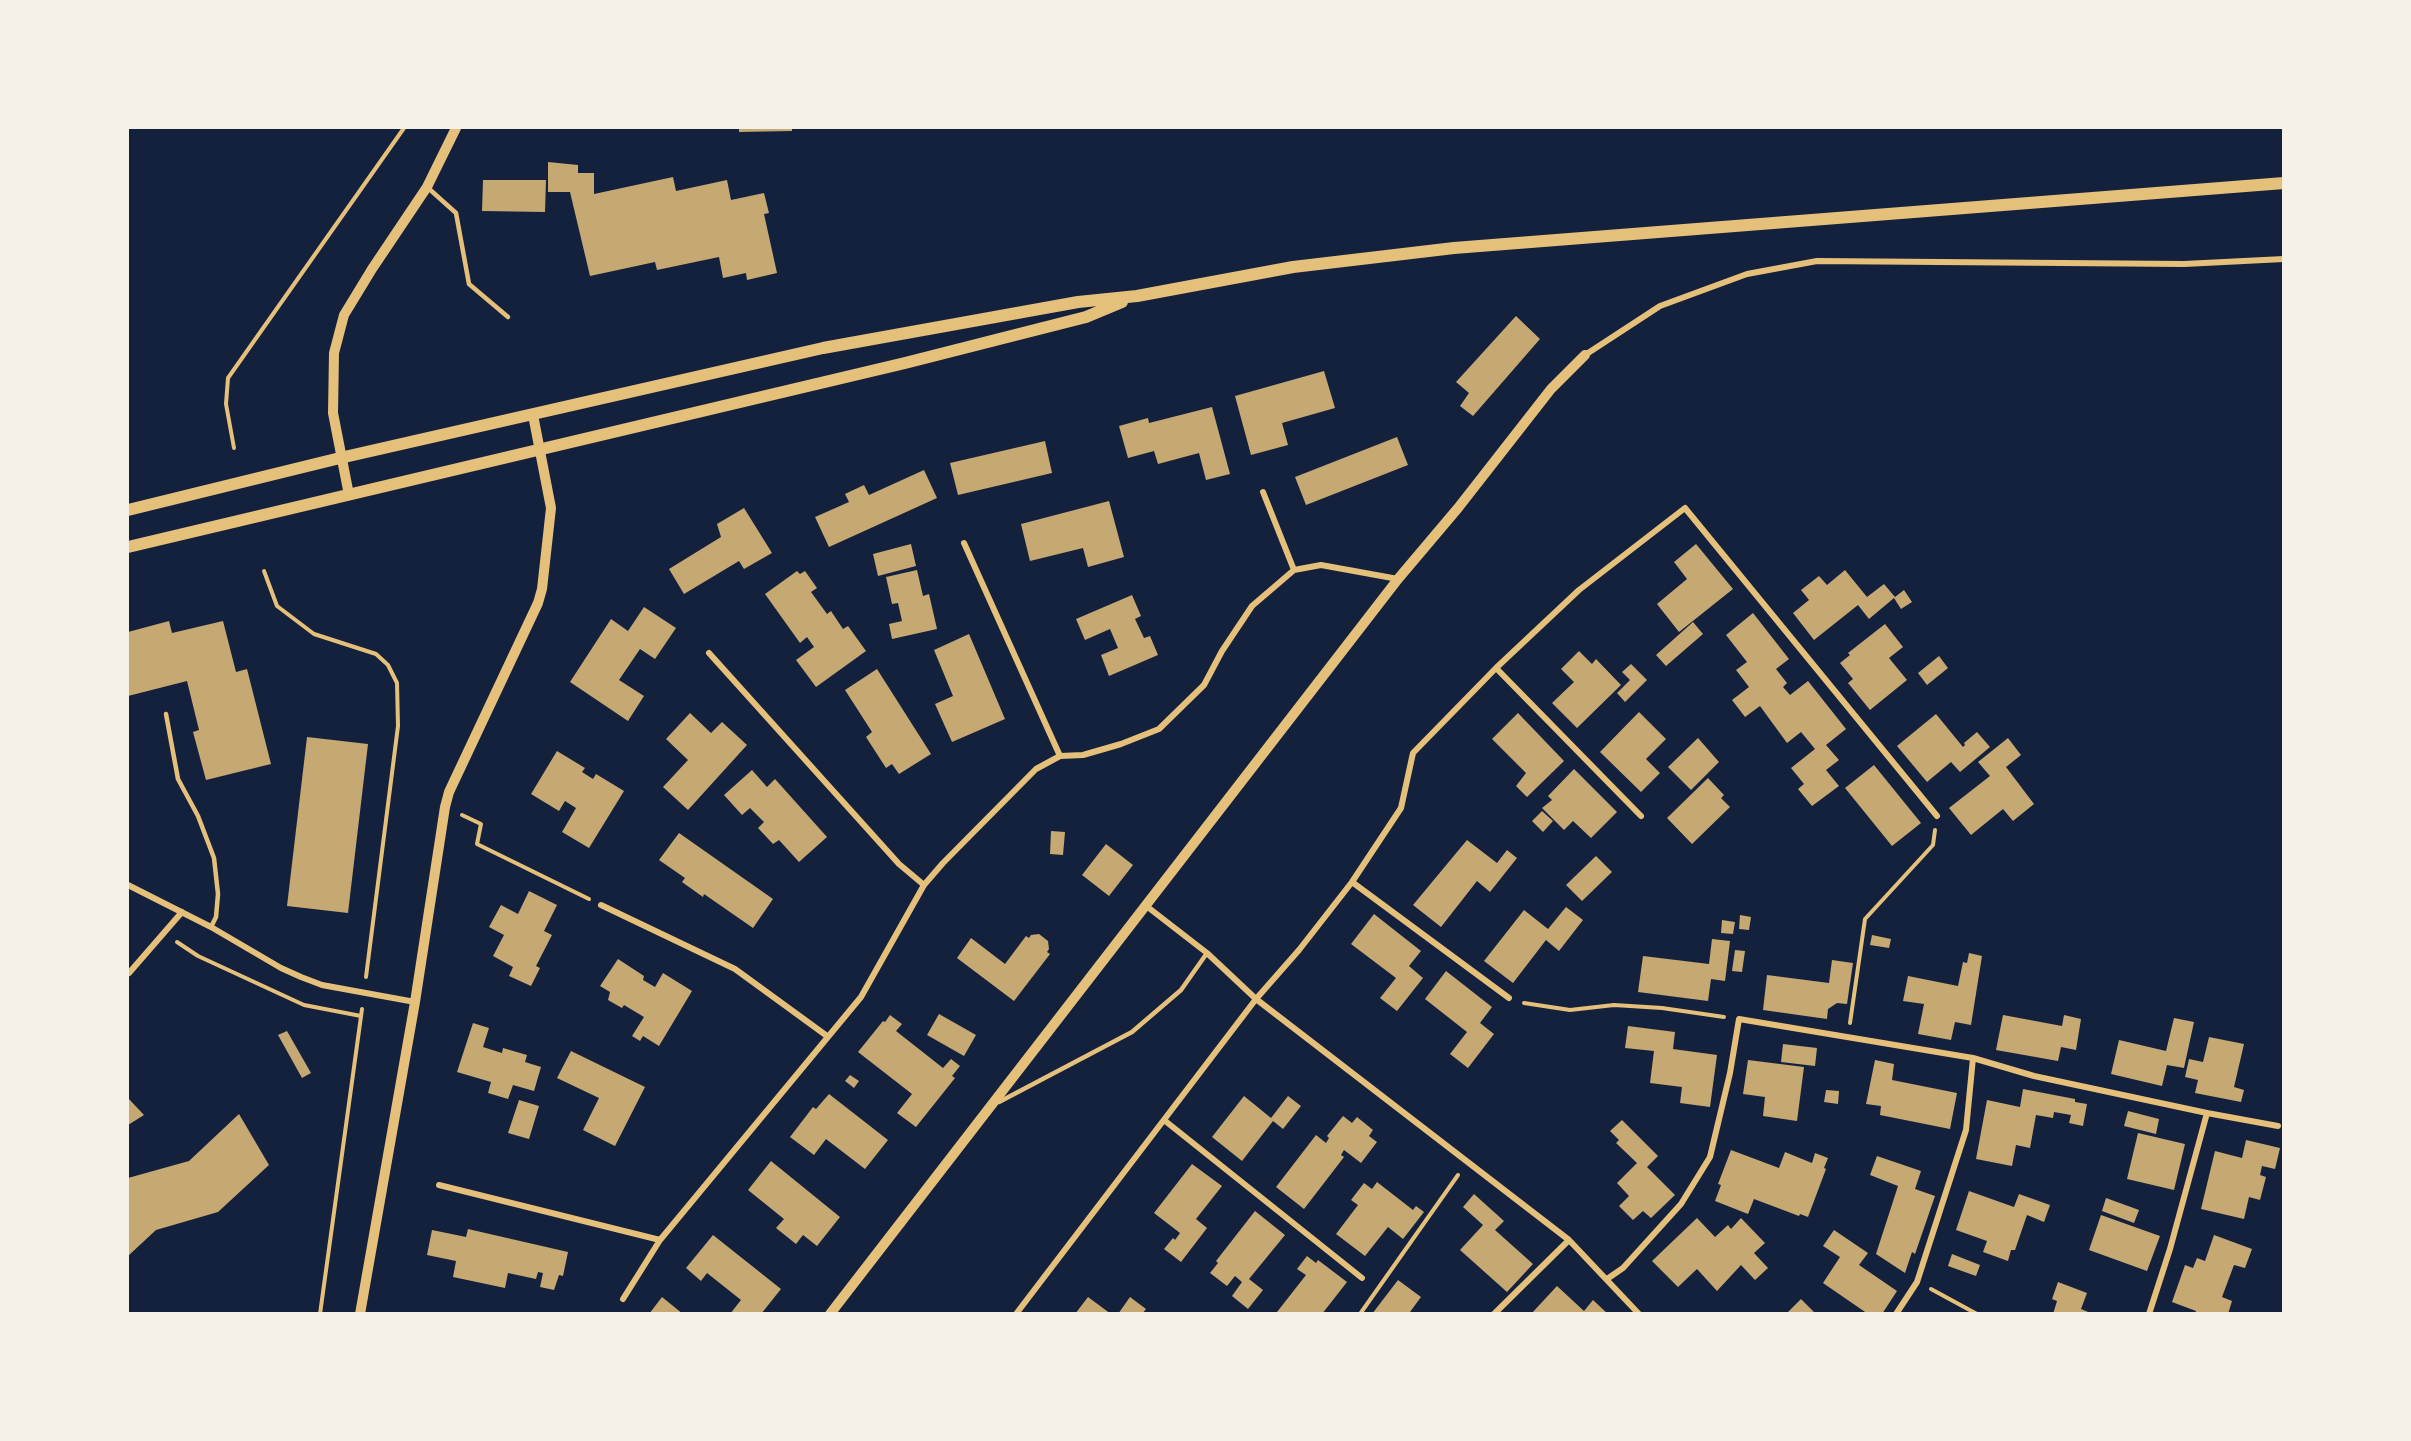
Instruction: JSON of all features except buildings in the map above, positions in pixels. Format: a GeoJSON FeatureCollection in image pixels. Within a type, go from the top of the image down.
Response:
{"type":"FeatureCollection","features":[{"type":"Feature","properties":{"kind":"main road"},"geometry":{"type":"LineString","coordinates":[[128,510],[340,458],[823,348],[1078,302],[1137,296],[1293,267],[1454,248],[2283,183]]}},
{"type":"Feature","properties":{"kind":"main road"},"geometry":{"type":"LineString","coordinates":[[128,547],[540,451],[1086,317],[1137,296]]}},
{"type":"Feature","properties":{"kind":"street"},"geometry":{"type":"LineString","coordinates":[[349,495],[333,413],[334,353],[344,315],[427,188],[456,128]]}},
{"type":"Feature","properties":{"kind":"street"},"geometry":{"type":"LineString","coordinates":[[830,1314],[1398,579],[1458,508],[1551,389],[1585,355],[1660,306],[1747,274],[1817,261],[2184,264],[2283,259]]}},
{"type":"Feature","properties":{"kind":"street"},"geometry":{"type":"LineString","coordinates":[[360,1314],[415,1002],[445,807],[449,792],[538,603],[542,589],[551,508],[532,415]]}},
{"type":"Feature","properties":{"kind":"street"},"geometry":{"type":"LineString","coordinates":[[1263,492],[1294,570]]}},
{"type":"Feature","properties":{"kind":"street"},"geometry":{"type":"LineString","coordinates":[[1016,1314],[1256,999],[1299,950],[1352,882],[1401,808],[1413,753],[1496,668],[1580,590],[1685,508],[1936,816]]}},
{"type":"Feature","properties":{"kind":"street"},"geometry":{"type":"LineString","coordinates":[[964,543],[1060,756]]}},
{"type":"Feature","properties":{"kind":"street"},"geometry":{"type":"LineString","coordinates":[[623,1299],[660,1240],[861,997],[924,885],[1036,769],[1060,756],[1083,755],[1121,744],[1159,729],[1204,685],[1222,651],[1252,606],[1294,570],[1321,565],[1398,579]]}},
{"type":"Feature","properties":{"kind":"street"},"geometry":{"type":"LineString","coordinates":[[709,653],[899,864],[924,885]]}},
{"type":"Feature","properties":{"kind":"street"},"geometry":{"type":"LineString","coordinates":[[1496,668],[1641,816]]}},
{"type":"Feature","properties":{"kind":"street"},"geometry":{"type":"LineString","coordinates":[[1352,882],[1509,998]]}},
{"type":"Feature","properties":{"kind":"street"},"geometry":{"type":"LineString","coordinates":[[128,885],[211,927],[281,968],[301,977],[322,985],[415,1002]]}},
{"type":"Feature","properties":{"kind":"street"},"geometry":{"type":"LineString","coordinates":[[601,905],[735,969],[827,1036]]}},
{"type":"Feature","properties":{"kind":"street"},"geometry":{"type":"LineString","coordinates":[[1144,905],[1207,953],[1256,999],[1569,1240],[1639,1314]]}},
{"type":"Feature","properties":{"kind":"street"},"geometry":{"type":"LineString","coordinates":[[129,973],[182,912]]}},
{"type":"Feature","properties":{"kind":"street"},"geometry":{"type":"LineString","coordinates":[[1607,1279],[1623,1268],[1682,1204],[1710,1157],[1730,1073],[1739,1019],[1973,1058],[2034,1076],[2278,1126]]}},
{"type":"Feature","properties":{"kind":"street"},"geometry":{"type":"LineString","coordinates":[[1896,1314],[1917,1282],[1966,1130],[1973,1058]]}},
{"type":"Feature","properties":{"kind":"street"},"geometry":{"type":"LineString","coordinates":[[2149,1314],[2170,1249],[2207,1113]]}},
{"type":"Feature","properties":{"kind":"street"},"geometry":{"type":"LineString","coordinates":[[1164,1120],[1362,1278]]}},
{"type":"Feature","properties":{"kind":"street"},"geometry":{"type":"LineString","coordinates":[[439,1185],[660,1240]]}},
{"type":"Feature","properties":{"kind":"street"},"geometry":{"type":"LineString","coordinates":[[1494,1314],[1569,1240]]}},
{"type":"Feature","properties":{"kind":"lane"},"geometry":{"type":"LineString","coordinates":[[427,188],[456,213],[469,284],[508,317]]}},
{"type":"Feature","properties":{"kind":"lane"},"geometry":{"type":"LineString","coordinates":[[166,714],[178,780],[198,816],[214,858],[218,894],[216,917],[211,927]]}},
{"type":"Feature","properties":{"kind":"lane"},"geometry":{"type":"LineString","coordinates":[[991,1106],[1132,1032],[1181,990],[1207,953]]}},
{"type":"Feature","properties":{"kind":"path"},"geometry":{"type":"LineString","coordinates":[[234,447],[226,404],[228,378],[404,128]]}},
{"type":"Feature","properties":{"kind":"path"},"geometry":{"type":"LineString","coordinates":[[264,571],[277,606],[314,634],[376,654],[388,665],[397,683],[398,726],[320,1314]]}},
{"type":"Feature","properties":{"kind":"path"},"geometry":{"type":"LineString","coordinates":[[445,807],[481,824],[477,844],[601,905]]}},
{"type":"Feature","properties":{"kind":"path"},"geometry":{"type":"LineString","coordinates":[[1848,1036],[1865,919],[1933,845],[1936,816]]}},
{"type":"Feature","properties":{"kind":"path"},"geometry":{"type":"LineString","coordinates":[[164,933],[198,956],[304,1005],[361,1016]]}},
{"type":"Feature","properties":{"kind":"path"},"geometry":{"type":"LineString","coordinates":[[1509,998],[1533,1006],[1570,1010],[1614,1005],[1662,1008],[1739,1019]]}},
{"type":"Feature","properties":{"kind":"path"},"geometry":{"type":"LineString","coordinates":[[1360,1314],[1467,1162]]}},
{"type":"Feature","properties":{"kind":"path"},"geometry":{"type":"LineString","coordinates":[[1917,1282],[1977,1314]]}}]}
